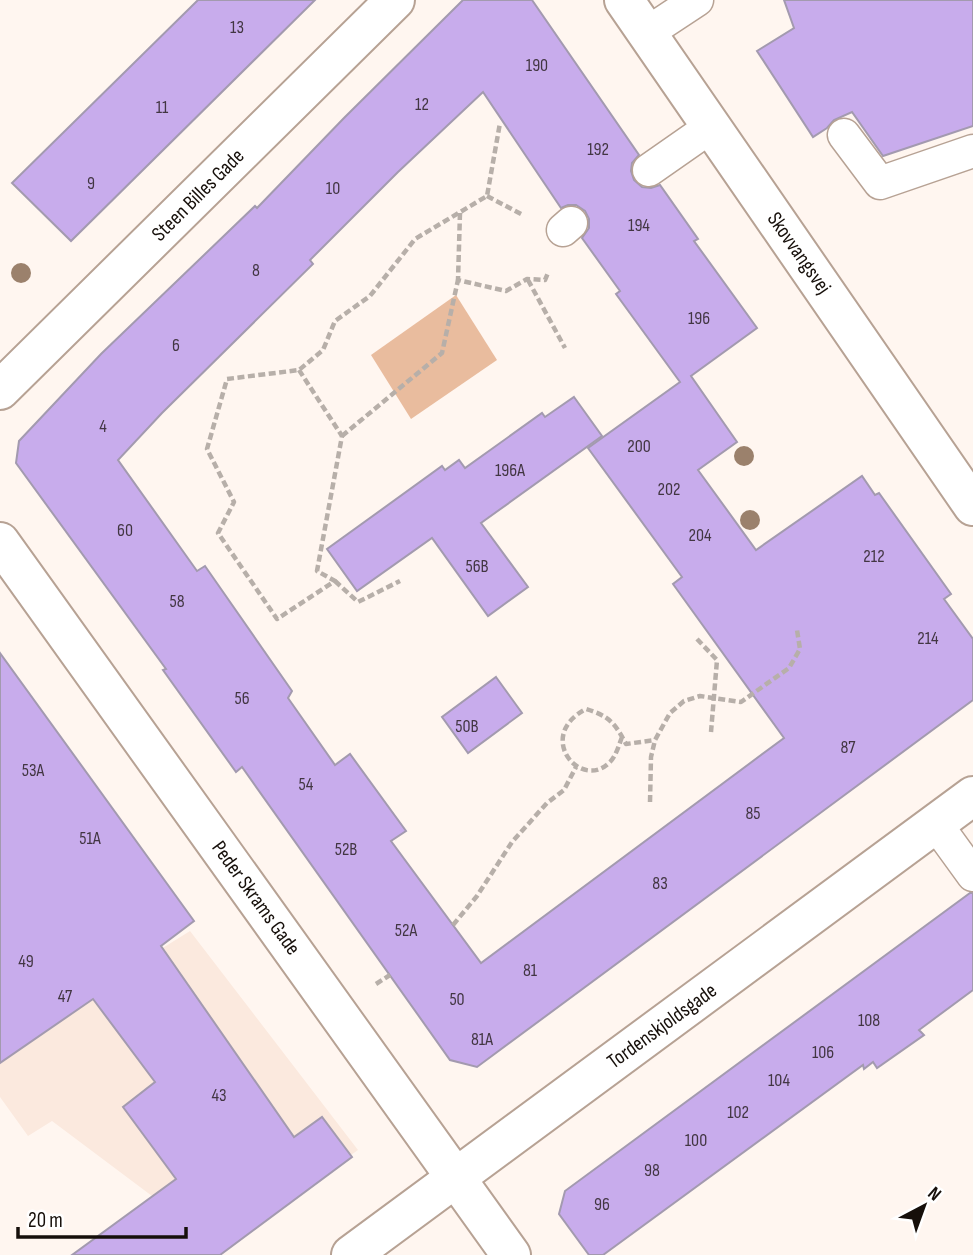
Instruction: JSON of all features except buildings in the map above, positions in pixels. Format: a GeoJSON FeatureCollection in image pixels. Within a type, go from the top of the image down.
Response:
{"type":"FeatureCollection","features":[{"type":"Feature","properties":{"kind":"street","name":"Steen Billes Gade"},"geometry":{"type":"LineString","coordinates":[[0,390],[395,0]]}},
{"type":"Feature","properties":{"kind":"street","name":"Skovvangsvej"},"geometry":{"type":"LineString","coordinates":[[624,0],[973,506]]}},
{"type":"Feature","properties":{"kind":"street","name":"Peder Skrams Gade"},"geometry":{"type":"LineString","coordinates":[[0,542],[511,1255]]}},
{"type":"Feature","properties":{"kind":"street","name":"Tordenskjoldsgade"},"geometry":{"type":"LineString","coordinates":[[351,1255],[973,796]]}},
{"type":"Feature","properties":{"kind":"lane"},"geometry":{"type":"LineString","coordinates":[[647,33],[697,0]]}},
{"type":"Feature","properties":{"kind":"lane"},"geometry":{"type":"LineString","coordinates":[[649,170],[712,126]]}},
{"type":"Feature","properties":{"kind":"lane"},"geometry":{"type":"LineString","coordinates":[[844,135],[880,183],[973,151]]}},
{"type":"Feature","properties":{"kind":"lane"},"geometry":{"type":"LineString","coordinates":[[936,824],[973,875]]}},
{"type":"Feature","properties":{"kind":"path"},"geometry":{"type":"LineString","coordinates":[[335,581],[277,619],[218,533],[233,502],[207,449],[227,379],[299,370],[323,351],[335,321],[370,296],[415,239],[487,196],[500,123]]}},
{"type":"Feature","properties":{"kind":"path"},"geometry":{"type":"LineString","coordinates":[[487,196],[523,215],[530,208]]}},
{"type":"Feature","properties":{"kind":"path"},"geometry":{"type":"LineString","coordinates":[[400,581],[358,602],[335,581],[317,571],[342,436],[443,353],[458,280],[460,212]]}},
{"type":"Feature","properties":{"kind":"path"},"geometry":{"type":"LineString","coordinates":[[458,280],[506,290],[527,279],[545,280],[567,227]]}},
{"type":"Feature","properties":{"kind":"path"},"geometry":{"type":"LineString","coordinates":[[527,279],[565,348]]}},
{"type":"Feature","properties":{"kind":"path"},"geometry":{"type":"LineString","coordinates":[[299,370],[342,436]]}},
{"type":"Feature","properties":{"kind":"path"},"geometry":{"type":"LineString","coordinates":[[650,802],[651,757],[655,740],[670,713],[684,701],[700,696],[741,702],[789,668],[800,649],[797,630]]}},
{"type":"Feature","properties":{"kind":"path"},"geometry":{"type":"LineString","coordinates":[[697,639],[717,660],[711,732]]}},
{"type":"Feature","properties":{"kind":"path"},"geometry":{"type":"LineString","coordinates":[[622,737],[610,762],[588,772],[576,767],[568,758],[562,735],[566,724],[574,715],[586,709],[602,714],[617,727],[626,744],[655,740]]}},
{"type":"Feature","properties":{"kind":"path"},"geometry":{"type":"LineString","coordinates":[[453,925],[477,896],[512,842],[547,803],[565,790],[576,767]]}},
{"type":"Feature","properties":{"kind":"shaded area"},"geometry":{"type":"Polygon","coordinates":[[[456,295],[497,360],[411,419],[371,355],[456,295]]]}},
{"type":"Feature","properties":{"kind":"shaded area"},"geometry":{"type":"Polygon","coordinates":[[[190,931],[358,1150],[211,1255],[172,1211],[52,1121],[28,1136],[0,1097],[0,1060],[97,989],[190,931]]]}}]}
